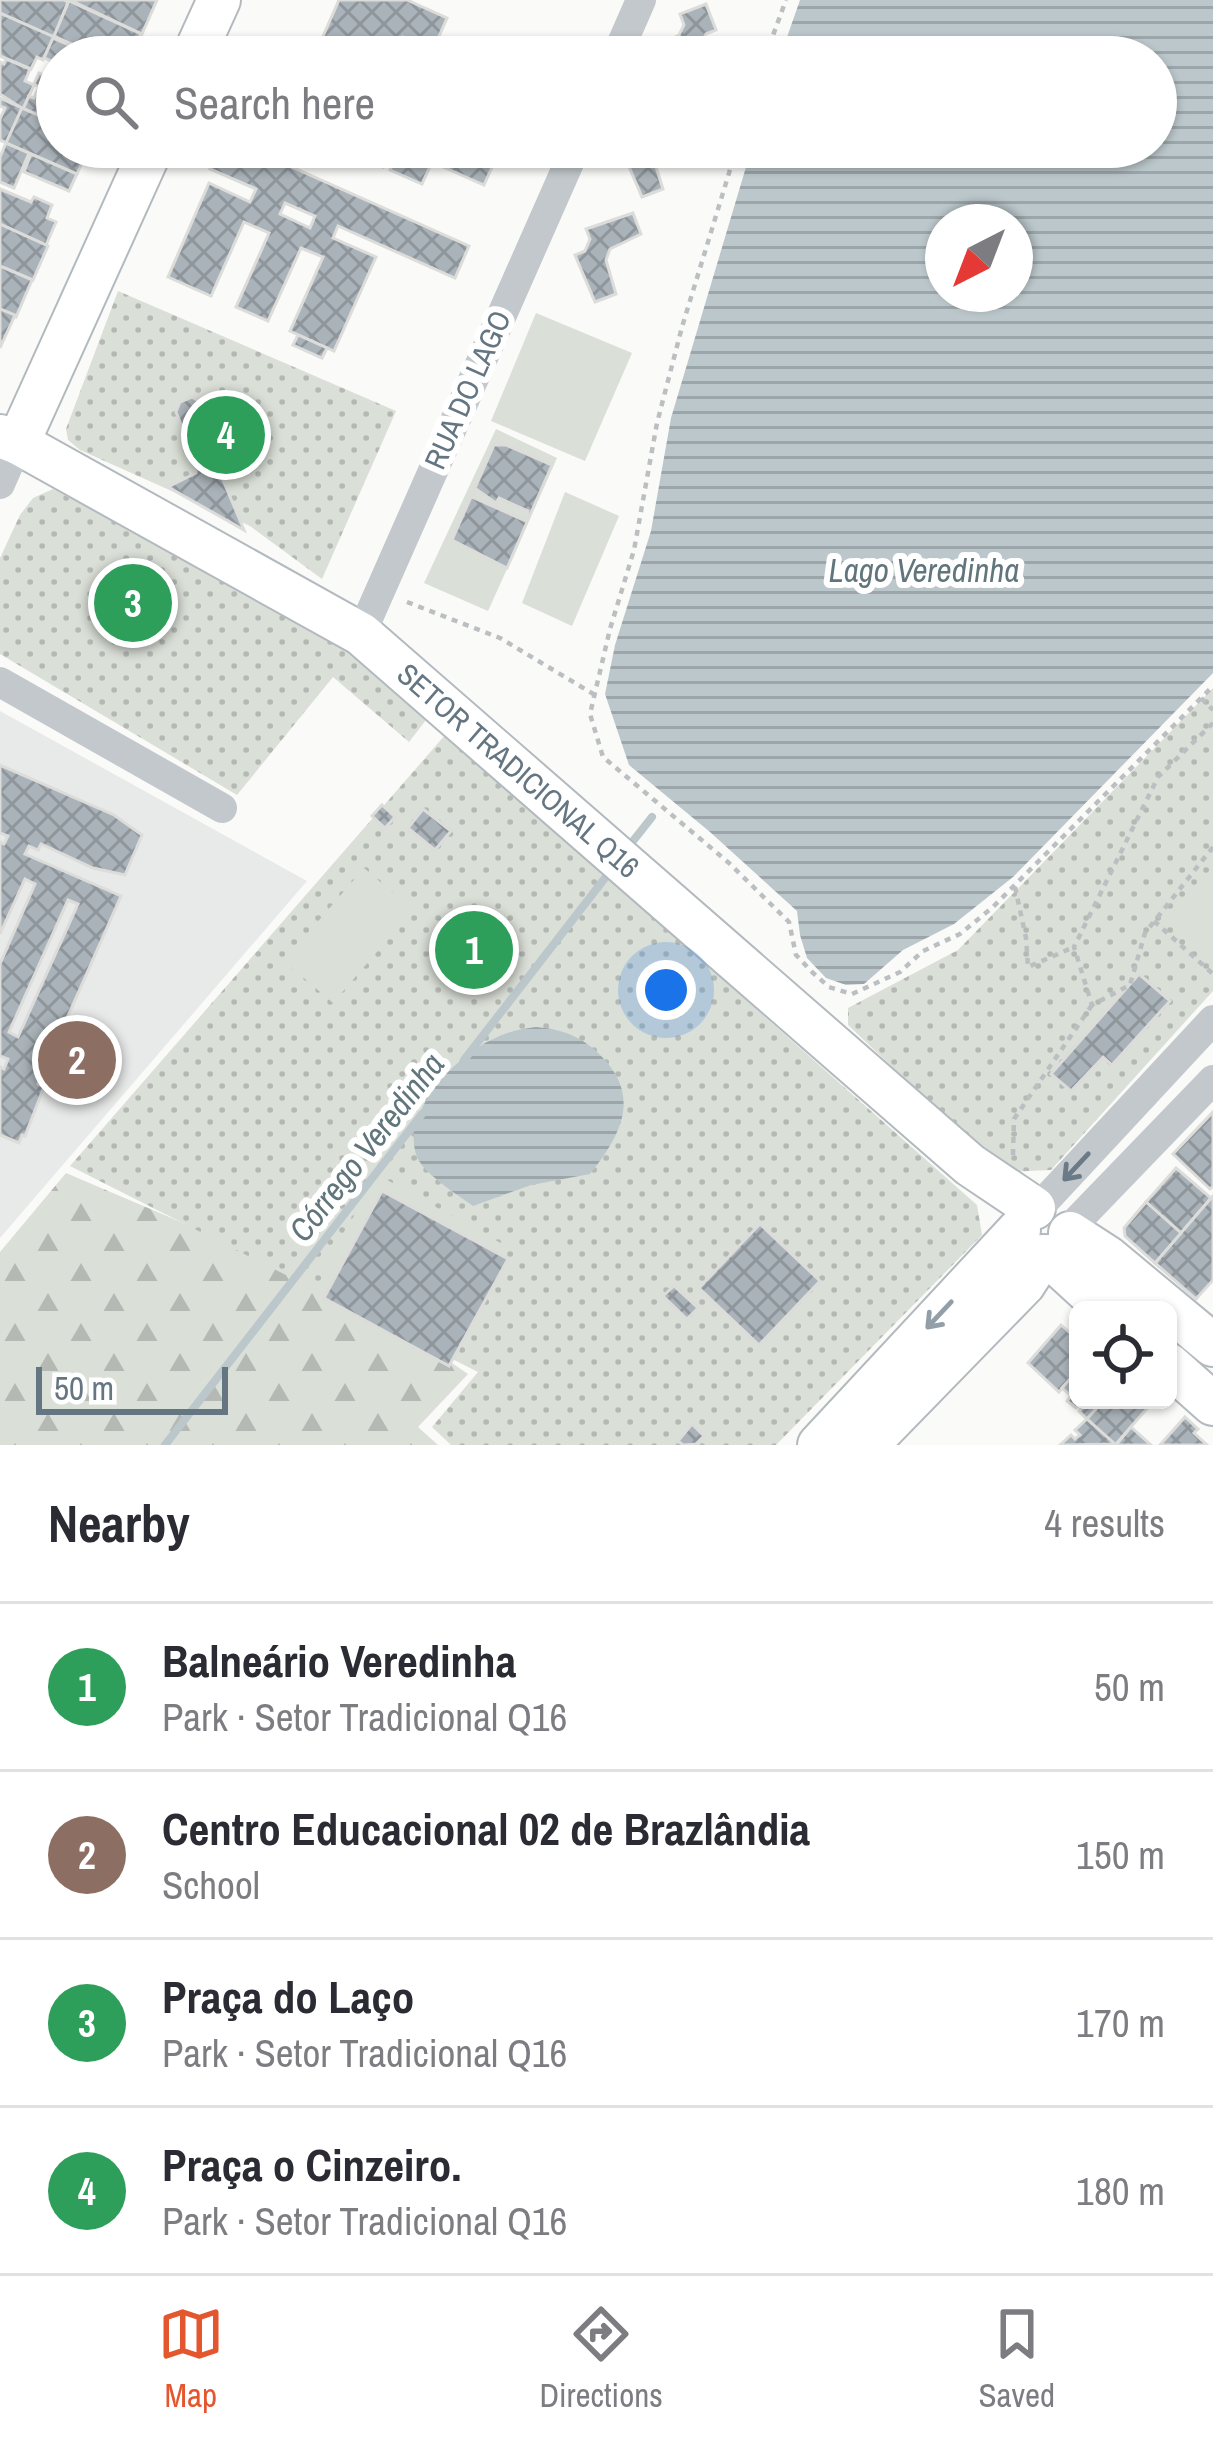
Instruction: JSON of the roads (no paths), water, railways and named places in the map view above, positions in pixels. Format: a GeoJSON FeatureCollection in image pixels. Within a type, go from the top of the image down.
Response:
{"type":"FeatureCollection","features":[{"type":"Feature","properties":{"kind":"street"},"geometry":{"type":"LineString","coordinates":[[203,36],[219,0]]}},
{"type":"Feature","properties":{"kind":"street"},"geometry":{"type":"LineString","coordinates":[[625,36],[641,0]]}},
{"type":"Feature","properties":{"kind":"street"},"geometry":{"type":"LineString","coordinates":[[0,484],[9,439],[142,168]]}},
{"type":"Feature","properties":{"kind":"street","name":"RUA DO LAGO"},"geometry":{"type":"LineString","coordinates":[[361,634],[567,168]]}},
{"type":"Feature","properties":{"kind":"street","name":"SETOR TRADICIONAL Q16"},"geometry":{"type":"LineString","coordinates":[[9,439],[361,634],[1040,1226],[1101,1301]]}},
{"type":"Feature","properties":{"kind":"street"},"geometry":{"type":"LineString","coordinates":[[0,682],[222,808]]}},
{"type":"Feature","properties":{"kind":"street"},"geometry":{"type":"LineString","coordinates":[[819,1445],[1040,1226],[1123,1116],[1213,1020]]}},
{"type":"Feature","properties":{"kind":"street"},"geometry":{"type":"LineString","coordinates":[[867,1445],[1024,1284],[1040,1226],[1153,1145],[1213,1080]]}},
{"type":"Feature","properties":{"kind":"street"},"geometry":{"type":"LineString","coordinates":[[1123,1116],[1143,1106],[1155,1109],[1162,1124],[1153,1145]]}},
{"type":"Feature","properties":{"kind":"street","name":"SETOR TRADICIONAL Q16"},"geometry":{"type":"LineString","coordinates":[[1040,1226],[1107,1257],[1213,1345]]}},
{"type":"Feature","properties":{"kind":"street"},"geometry":{"type":"LineString","coordinates":[[1177,1372],[1213,1404]]}},
{"type":"Feature","properties":{"kind":"water","name":"Lago Veredinha"},"geometry":{"type":"Polygon","coordinates":[[[800,0],[1213,0],[1213,673],[1013,877],[954,924],[903,950],[864,984],[846,985],[826,978],[807,958],[797,911],[629,765],[605,694],[615,645],[651,531],[671,418],[746,168],[1177,168],[1177,36],[787,36],[800,0]]]}},
{"type":"Feature","properties":{"kind":"water"},"geometry":{"type":"Polygon","coordinates":[[[536,1027],[575,1037],[610,1067],[623,1097],[619,1127],[590,1174],[531,1185],[473,1206],[421,1164],[414,1140],[416,1123],[434,1089],[462,1059],[497,1037],[536,1027]]]}},
{"type":"Feature","properties":{"kind":"waterway","name":"Córrego Veredinha"},"geometry":{"type":"LineString","coordinates":[[633,841],[652,817]]}},
{"type":"Feature","properties":{"kind":"waterway","name":"Córrego Veredinha"},"geometry":{"type":"LineString","coordinates":[[464,1060],[605,878]]}},
{"type":"Feature","properties":{"kind":"waterway","name":"Córrego Veredinha"},"geometry":{"type":"LineString","coordinates":[[165,1445],[422,1114]]}},
{"type":"Feature","properties":{"kind":"place","name":"Praça o Cinzeiro."},"geometry":{"type":"Point","coordinates":[226,435]}},
{"type":"Feature","properties":{"kind":"place","name":"Praça do Laço"},"geometry":{"type":"Point","coordinates":[133,603]}},
{"type":"Feature","properties":{"kind":"place","name":"Balneário Veredinha"},"geometry":{"type":"Point","coordinates":[474,950]}},
{"type":"Feature","properties":{"kind":"place","name":"Centro Educacional 02 de Brazlândia"},"geometry":{"type":"Point","coordinates":[77,1060]}}]}
